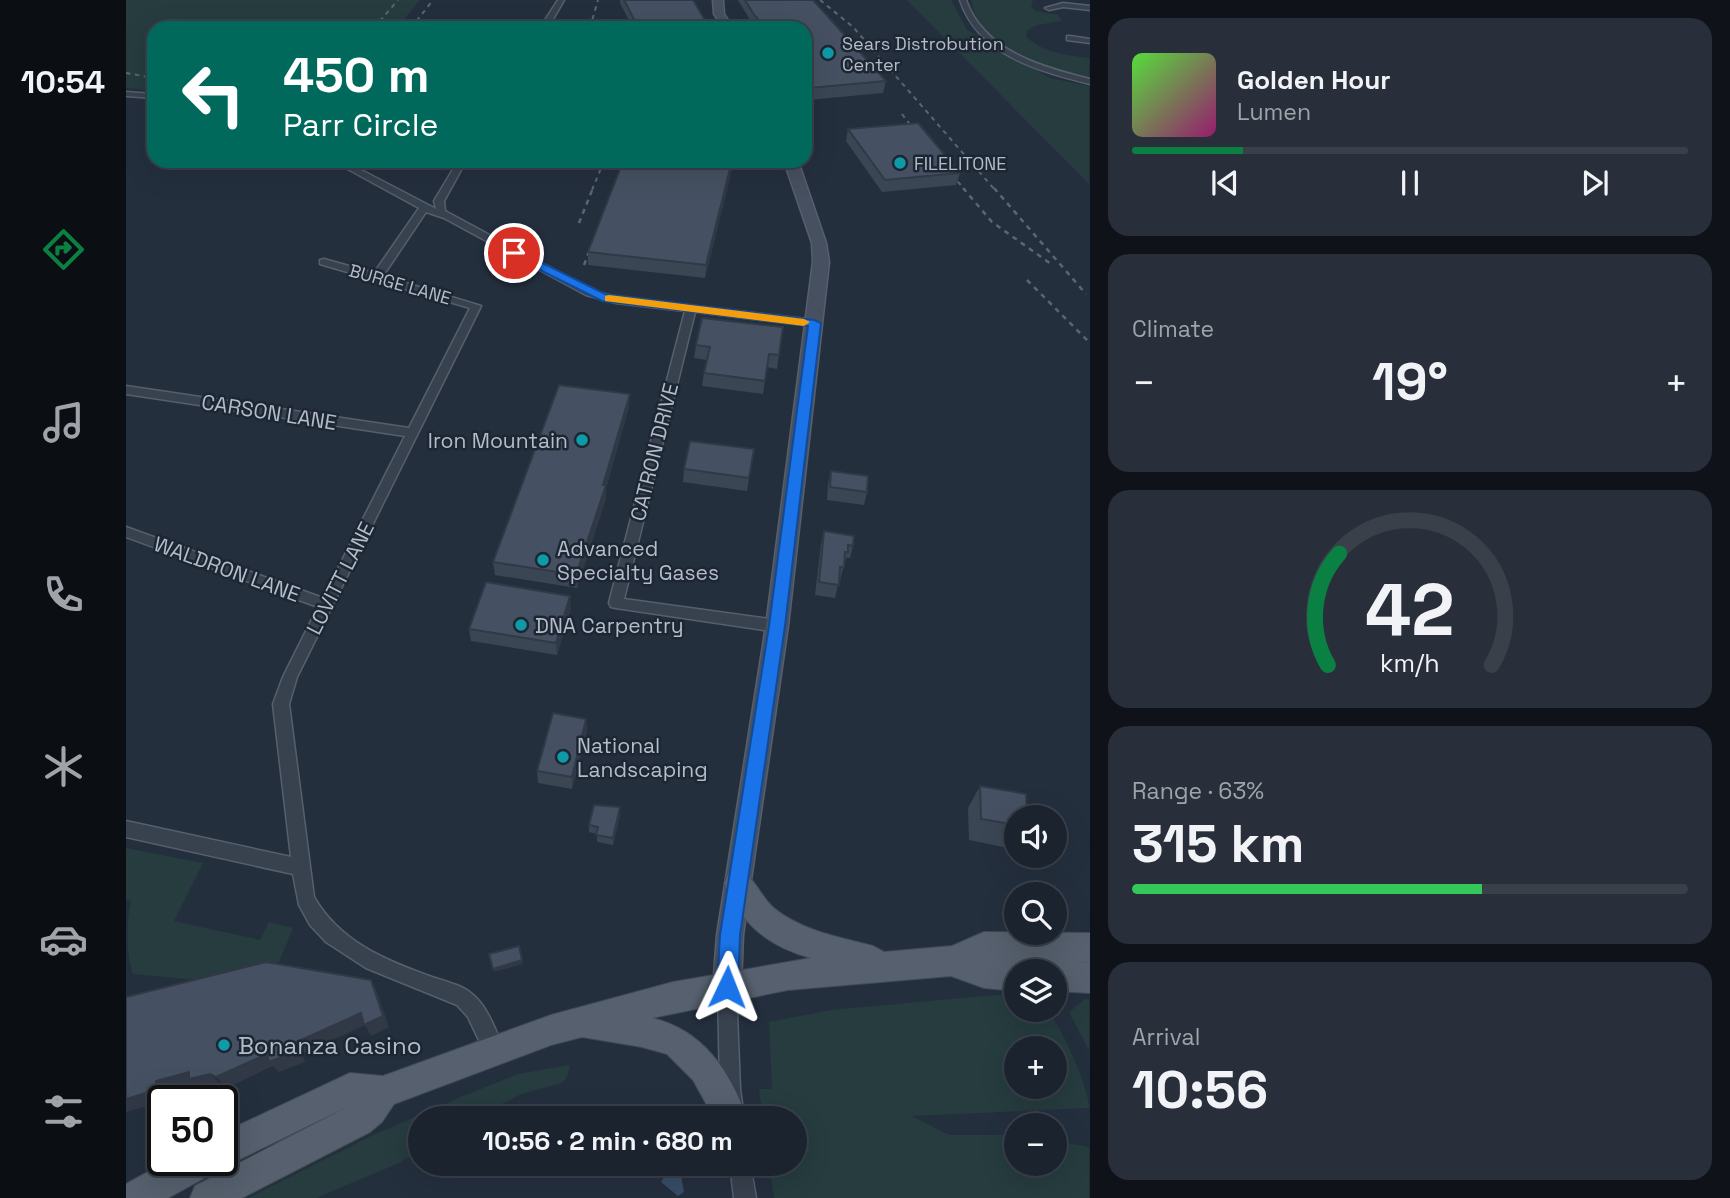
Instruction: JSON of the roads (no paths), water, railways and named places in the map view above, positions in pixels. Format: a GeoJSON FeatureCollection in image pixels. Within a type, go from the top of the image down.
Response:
{"type":"FeatureCollection","features":[{"type":"Feature","properties":{"kind":"main road"},"geometry":{"type":"LineString","coordinates":[[718,0],[717,9],[724,21]]}},
{"type":"Feature","properties":{"kind":"main road"},"geometry":{"type":"LineString","coordinates":[[727,987],[730,935],[777,626],[821,262],[819,243],[793,168]]}},
{"type":"Feature","properties":{"kind":"main road"},"geometry":{"type":"LineString","coordinates":[[738,883],[761,916],[788,937],[890,965]]}},
{"type":"Feature","properties":{"kind":"main road"},"geometry":{"type":"LineString","coordinates":[[238,1142],[350,1089],[383,1092],[494,1050],[577,1023],[673,997],[788,975],[953,961],[984,947],[1090,948]]}},
{"type":"Feature","properties":{"kind":"main road"},"geometry":{"type":"LineString","coordinates":[[953,961],[971,971],[1004,976]]}},
{"type":"Feature","properties":{"kind":"main road"},"geometry":{"type":"LineString","coordinates":[[1067,977],[1090,978]]}},
{"type":"Feature","properties":{"kind":"main road"},"geometry":{"type":"LineString","coordinates":[[577,1023],[652,1032],[683,1045],[699,1059],[712,1077],[726,1106]]}},
{"type":"Feature","properties":{"kind":"main road"},"geometry":{"type":"LineString","coordinates":[[206,1198],[358,1120],[371,1111],[383,1092]]}},
{"type":"Feature","properties":{"kind":"main road"},"geometry":{"type":"LineString","coordinates":[[135,1198],[174,1176]]}},
{"type":"Feature","properties":{"kind":"street"},"geometry":{"type":"LineString","coordinates":[[548,21],[561,0]]}},
{"type":"Feature","properties":{"kind":"street"},"geometry":{"type":"LineString","coordinates":[[963,0],[965,12],[978,31],[1000,47],[1035,65],[1090,82]]}},
{"type":"Feature","properties":{"kind":"street"},"geometry":{"type":"LineString","coordinates":[[1049,8],[1063,5],[1090,8]]}},
{"type":"Feature","properties":{"kind":"street"},"geometry":{"type":"LineString","coordinates":[[1070,38],[1090,41]]}},
{"type":"Feature","properties":{"kind":"street"},"geometry":{"type":"LineString","coordinates":[[126,94],[147,96]]}},
{"type":"Feature","properties":{"kind":"street"},"geometry":{"type":"LineString","coordinates":[[350,168],[590,293],[616,300],[814,323]]}},
{"type":"Feature","properties":{"kind":"street"},"geometry":{"type":"LineString","coordinates":[[443,215],[439,210],[439,201],[459,168]]}},
{"type":"Feature","properties":{"kind":"street"},"geometry":{"type":"LineString","coordinates":[[377,277],[424,208]]}},
{"type":"Feature","properties":{"kind":"street","name":"BURGE LANE"},"geometry":{"type":"LineString","coordinates":[[324,262],[476,306]]}},
{"type":"Feature","properties":{"kind":"street","name":"LOVITT LANE"},"geometry":{"type":"LineString","coordinates":[[476,306],[289,677],[281,704],[300,867],[305,899],[312,915],[323,929],[351,951],[463,998],[475,1010],[494,1050]]}},
{"type":"Feature","properties":{"kind":"street","name":"CATRON DRIVE"},"geometry":{"type":"LineString","coordinates":[[691,309],[616,603],[777,626]]}},
{"type":"Feature","properties":{"kind":"street","name":"CARSON LANE"},"geometry":{"type":"LineString","coordinates":[[126,390],[413,433]]}},
{"type":"Feature","properties":{"kind":"street","name":"WALDRON LANE"},"geometry":{"type":"LineString","coordinates":[[126,532],[327,605]]}},
{"type":"Feature","properties":{"kind":"street"},"geometry":{"type":"LineString","coordinates":[[126,829],[300,867]]}},
{"type":"Feature","properties":{"kind":"street"},"geometry":{"type":"LineString","coordinates":[[727,987],[731,1106]]}},
{"type":"Feature","properties":{"kind":"street"},"geometry":{"type":"LineString","coordinates":[[742,1176],[745,1198]]}},
{"type":"Feature","properties":{"kind":"water"},"geometry":{"type":"Polygon","coordinates":[[[681,1176],[684,1192],[678,1196],[661,1182],[664,1177],[681,1176]]]}},
{"type":"Feature","properties":{"kind":"railway"},"geometry":{"type":"LineString","coordinates":[[380,21],[398,0]]}},
{"type":"Feature","properties":{"kind":"railway"},"geometry":{"type":"LineString","coordinates":[[416,21],[433,0]]}},
{"type":"Feature","properties":{"kind":"railway"},"geometry":{"type":"LineString","coordinates":[[592,21],[598,0]]}},
{"type":"Feature","properties":{"kind":"railway"},"geometry":{"type":"LineString","coordinates":[[820,0],[853,27],[995,190]]}},
{"type":"Feature","properties":{"kind":"railway"},"geometry":{"type":"LineString","coordinates":[[126,73],[147,77]]}},
{"type":"Feature","properties":{"kind":"railway"},"geometry":{"type":"LineString","coordinates":[[902,114],[921,139]]}},
{"type":"Feature","properties":{"kind":"railway"},"geometry":{"type":"LineString","coordinates":[[592,190],[601,168]]}},
{"type":"Feature","properties":{"kind":"railway"},"geometry":{"type":"LineString","coordinates":[[946,168],[965,190]]}},
{"type":"Feature","properties":{"kind":"railway"},"geometry":{"type":"LineString","coordinates":[[579,223],[593,188]]}},
{"type":"Feature","properties":{"kind":"railway"},"geometry":{"type":"LineString","coordinates":[[963,188],[992,222],[1051,264]]}},
{"type":"Feature","properties":{"kind":"railway"},"geometry":{"type":"LineString","coordinates":[[994,188],[1086,294]]}},
{"type":"Feature","properties":{"kind":"railway"},"geometry":{"type":"LineString","coordinates":[[584,265],[595,236]]}},
{"type":"Feature","properties":{"kind":"railway"},"geometry":{"type":"LineString","coordinates":[[1027,280],[1090,343]]}},
{"type":"Feature","properties":{"kind":"place","name":"Sears Distrobution Center"},"geometry":{"type":"Point","coordinates":[828,53]}},
{"type":"Feature","properties":{"kind":"place","name":"FILELITONE"},"geometry":{"type":"Point","coordinates":[900,163]}},
{"type":"Feature","properties":{"kind":"place","name":"Iron Mountain"},"geometry":{"type":"Point","coordinates":[582,440]}},
{"type":"Feature","properties":{"kind":"place","name":"Advanced Specialty Gases"},"geometry":{"type":"Point","coordinates":[543,560]}},
{"type":"Feature","properties":{"kind":"place","name":"DNA Carpentry"},"geometry":{"type":"Point","coordinates":[521,625]}},
{"type":"Feature","properties":{"kind":"place","name":"National Landscaping"},"geometry":{"type":"Point","coordinates":[563,757]}},
{"type":"Feature","properties":{"kind":"place","name":"Bonanza Casino"},"geometry":{"type":"Point","coordinates":[224,1045]}}]}
